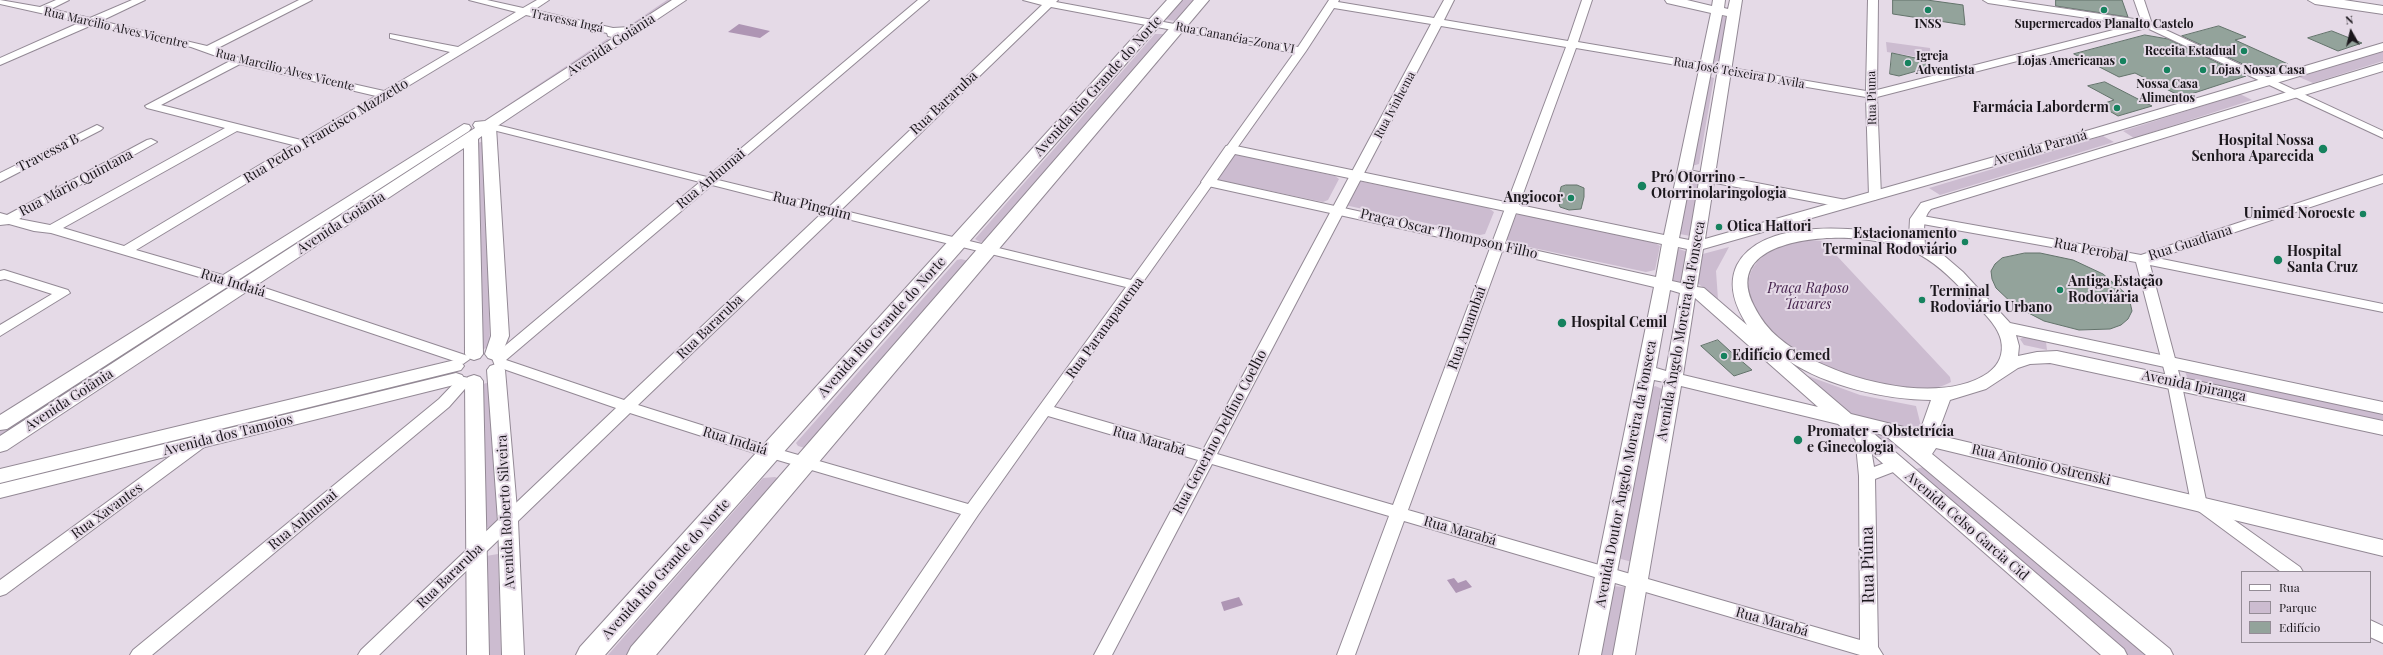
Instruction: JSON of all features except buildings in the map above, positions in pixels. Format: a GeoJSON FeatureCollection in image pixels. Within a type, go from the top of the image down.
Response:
{"type":"FeatureCollection","features":[{"type":"Feature","properties":{"kind":"main road","name":"Avenida Rio Grande do Norte"},"geometry":{"type":"LineString","coordinates":[[589,655],[1175,0]]}},
{"type":"Feature","properties":{"kind":"main road","name":"Avenida Rio Grande do Norte"},"geometry":{"type":"LineString","coordinates":[[640,655],[1202,0]]}},
{"type":"Feature","properties":{"kind":"main road"},"geometry":{"type":"LineString","coordinates":[[2315,0],[2380,3]]}},
{"type":"Feature","properties":{"kind":"street"},"geometry":{"type":"LineString","coordinates":[[39,11],[64,0]]}},
{"type":"Feature","properties":{"kind":"street"},"geometry":{"type":"LineString","coordinates":[[0,62],[140,0]]}},
{"type":"Feature","properties":{"kind":"street"},"geometry":{"type":"LineString","coordinates":[[207,50],[308,0]]}},
{"type":"Feature","properties":{"kind":"street","name":"Travessa Ingá"},"geometry":{"type":"LineString","coordinates":[[474,0],[620,32]]}},
{"type":"Feature","properties":{"kind":"street","name":"Rua Pedro Francisco Mazzetto"},"geometry":{"type":"LineString","coordinates":[[126,250],[544,0]]}},
{"type":"Feature","properties":{"kind":"street","name":"Avenida Goiânia"},"geometry":{"type":"LineString","coordinates":[[489,126],[662,0]]}},
{"type":"Feature","properties":{"kind":"street","name":"Avenida Goiânia"},"geometry":{"type":"LineString","coordinates":[[0,424],[224,280],[466,131],[620,32],[680,0]]}},
{"type":"Feature","properties":{"kind":"street","name":"Rua Anhumai"},"geometry":{"type":"LineString","coordinates":[[497,361],[924,0]]}},
{"type":"Feature","properties":{"kind":"street","name":"Rua Cananéia-Zona VI"},"geometry":{"type":"LineString","coordinates":[[1028,0],[1051,2],[1301,51]]}},
{"type":"Feature","properties":{"kind":"street","name":"Rua Ivinhema"},"geometry":{"type":"LineString","coordinates":[[1340,210],[1449,0]]}},
{"type":"Feature","properties":{"kind":"street","name":"Rua Amambaí"},"geometry":{"type":"LineString","coordinates":[[1346,655],[1498,245],[1510,206],[1573,44],[1587,0]]}},
{"type":"Feature","properties":{"kind":"street"},"geometry":{"type":"LineString","coordinates":[[1671,0],[1735,7]]}},
{"type":"Feature","properties":{"kind":"street"},"geometry":{"type":"LineString","coordinates":[[1695,0],[1718,5]]}},
{"type":"Feature","properties":{"kind":"street","name":"Rua Piuna"},"geometry":{"type":"LineString","coordinates":[[1873,0],[1871,95],[1875,196]]}},
{"type":"Feature","properties":{"kind":"street"},"geometry":{"type":"LineString","coordinates":[[1988,0],[2145,24],[2383,135]]}},
{"type":"Feature","properties":{"kind":"street"},"geometry":{"type":"LineString","coordinates":[[2139,0],[2145,24]]}},
{"type":"Feature","properties":{"kind":"street","name":"Rua Marcilio Alves Vicentre"},"geometry":{"type":"LineString","coordinates":[[0,1],[207,50]]}},
{"type":"Feature","properties":{"kind":"street","name":"Rua Bararuba"},"geometry":{"type":"LineString","coordinates":[[367,655],[1051,2]]}},
{"type":"Feature","properties":{"kind":"street","name":"Rua José Teixeira D Avila"},"geometry":{"type":"LineString","coordinates":[[1333,2],[1438,22],[1871,95],[2145,24]]}},
{"type":"Feature","properties":{"kind":"street","name":"Rua Paranapanema"},"geometry":{"type":"LineString","coordinates":[[874,655],[972,512],[1301,51],[1333,2]]}},
{"type":"Feature","properties":{"kind":"street","name":"Avenida Doutor Ângelo Moreira da Fonseca"},"geometry":{"type":"LineString","coordinates":[[1590,655],[1647,372],[1683,173],[1707,67],[1718,5]]}},
{"type":"Feature","properties":{"kind":"street","name":"Avenida Ângelo Moreira da Fonseca"},"geometry":{"type":"LineString","coordinates":[[1624,655],[1686,309],[1706,177],[1726,70],[1735,7]]}},
{"type":"Feature","properties":{"kind":"street"},"geometry":{"type":"LineString","coordinates":[[394,36],[461,51]]}},
{"type":"Feature","properties":{"kind":"street","name":"Avenida Paraná"},"geometry":{"type":"LineString","coordinates":[[1696,246],[2098,132],[2270,82],[2383,47]]}},
{"type":"Feature","properties":{"kind":"street","name":"Rua Marcilio Alves Vicente"},"geometry":{"type":"LineString","coordinates":[[207,50],[238,61],[387,95]]}},
{"type":"Feature","properties":{"kind":"street"},"geometry":{"type":"LineString","coordinates":[[238,61],[151,106],[303,144]]}},
{"type":"Feature","properties":{"kind":"street","name":"Avenida Paraná"},"geometry":{"type":"LineString","coordinates":[[1917,219],[1920,210],[1943,199],[2383,67]]}},
{"type":"Feature","properties":{"kind":"street"},"geometry":{"type":"LineString","coordinates":[[2294,74],[2299,81],[2322,85]]}},
{"type":"Feature","properties":{"kind":"street"},"geometry":{"type":"LineString","coordinates":[[2236,92],[2255,96],[2260,101],[2259,104]]}},
{"type":"Feature","properties":{"kind":"street"},"geometry":{"type":"LineString","coordinates":[[466,131],[489,126]]}},
{"type":"Feature","properties":{"kind":"street","name":"Rua Pinguim"},"geometry":{"type":"LineString","coordinates":[[489,126],[987,250],[1135,285]]}},
{"type":"Feature","properties":{"kind":"street","name":"Avenida Roberto Silveira"},"geometry":{"type":"LineString","coordinates":[[489,126],[500,336],[497,361],[508,521],[513,655]]}},
{"type":"Feature","properties":{"kind":"street"},"geometry":{"type":"LineString","coordinates":[[2115,126],[2115,130],[2126,138],[2142,140]]}},
{"type":"Feature","properties":{"kind":"street"},"geometry":{"type":"LineString","coordinates":[[52,229],[235,127]]}},
{"type":"Feature","properties":{"kind":"street","name":"Travessa B"},"geometry":{"type":"LineString","coordinates":[[0,178],[96,128]]}},
{"type":"Feature","properties":{"kind":"street","name":"Avenida Goiânia"},"geometry":{"type":"LineString","coordinates":[[0,445],[245,286],[466,131]]}},
{"type":"Feature","properties":{"kind":"street","name":"Avenida Roberto Silveira"},"geometry":{"type":"LineString","coordinates":[[466,131],[464,370],[477,550],[478,655]]}},
{"type":"Feature","properties":{"kind":"street"},"geometry":{"type":"LineString","coordinates":[[2098,132],[2121,138],[2126,142],[2125,144]]}},
{"type":"Feature","properties":{"kind":"street","name":"Rua Mário Quintana"},"geometry":{"type":"LineString","coordinates":[[2,220],[151,142]]}},
{"type":"Feature","properties":{"kind":"street"},"geometry":{"type":"LineString","coordinates":[[1231,149],[1358,174],[1696,246]]}},
{"type":"Feature","properties":{"kind":"street"},"geometry":{"type":"LineString","coordinates":[[1683,173],[1840,206]]}},
{"type":"Feature","properties":{"kind":"street","name":"Rua Guadiana"},"geometry":{"type":"LineString","coordinates":[[2198,503],[2170,362],[2142,259],[2383,179]]}},
{"type":"Feature","properties":{"kind":"street","name":"Praça Oscar Thompson Filho"},"geometry":{"type":"LineString","coordinates":[[1208,182],[1498,245],[1689,289]]}},
{"type":"Feature","properties":{"kind":"street"},"geometry":{"type":"LineString","coordinates":[[1812,367],[1762,348],[1749,319],[1742,296],[1741,276],[1750,259],[1770,245],[1778,235],[1840,206]]}},
{"type":"Feature","properties":{"kind":"street","name":"Rua Generino Delfino Coelho"},"geometry":{"type":"LineString","coordinates":[[1103,655],[1206,457],[1340,210]]}},
{"type":"Feature","properties":{"kind":"street"},"geometry":{"type":"LineString","coordinates":[[1917,219],[1917,247]]}},
{"type":"Feature","properties":{"kind":"street","name":"Rua Perobal"},"geometry":{"type":"LineString","coordinates":[[1917,219],[2142,259],[2383,308]]}},
{"type":"Feature","properties":{"kind":"street","name":"Rua Indaiá"},"geometry":{"type":"LineString","coordinates":[[2,220],[34,227],[52,229],[245,286],[464,370]]}},
{"type":"Feature","properties":{"kind":"street"},"geometry":{"type":"LineString","coordinates":[[1770,245],[1798,237],[1838,233],[1870,236],[1917,247],[1947,266],[2004,327],[2010,338],[2011,355],[2005,367]]}},
{"type":"Feature","properties":{"kind":"street"},"geometry":{"type":"LineString","coordinates":[[0,276],[4,274],[63,292],[0,331]]}},
{"type":"Feature","properties":{"kind":"street","name":"Avenida Celso Garcia Cid"},"geometry":{"type":"LineString","coordinates":[[1689,289],[1713,304],[1762,348],[1846,419],[1896,465],[2116,655]]}},
{"type":"Feature","properties":{"kind":"street"},"geometry":{"type":"LineString","coordinates":[[1686,309],[1695,305],[1713,304]]}},
{"type":"Feature","properties":{"kind":"street"},"geometry":{"type":"LineString","coordinates":[[1749,319],[1770,342],[1812,367]]}},
{"type":"Feature","properties":{"kind":"street","name":"Avenida Ipiranga"},"geometry":{"type":"LineString","coordinates":[[2004,327],[2383,408]]}},
{"type":"Feature","properties":{"kind":"street","name":"Avenida Ipiranga"},"geometry":{"type":"LineString","coordinates":[[1812,367],[1875,388],[1904,393],[1943,394],[1970,388],[1996,375],[2005,367],[2022,359],[2038,356],[2057,357],[2174,381],[2383,428]]}},
{"type":"Feature","properties":{"kind":"street"},"geometry":{"type":"LineString","coordinates":[[464,370],[486,377],[497,361]]}},
{"type":"Feature","properties":{"kind":"street"},"geometry":{"type":"LineString","coordinates":[[464,370],[497,361]]}},
{"type":"Feature","properties":{"kind":"street","name":"Rua Indaiá"},"geometry":{"type":"LineString","coordinates":[[497,361],[627,407],[770,452],[972,512]]}},
{"type":"Feature","properties":{"kind":"street","name":"Rua Anhumai"},"geometry":{"type":"LineString","coordinates":[[139,655],[444,403],[464,370]]}},
{"type":"Feature","properties":{"kind":"street","name":"Avenida dos Tamoios"},"geometry":{"type":"LineString","coordinates":[[0,491],[204,434],[464,370]]}},
{"type":"Feature","properties":{"kind":"street","name":"Rua Antonio Ostrenski"},"geometry":{"type":"LineString","coordinates":[[1647,372],[2383,548]]}},
{"type":"Feature","properties":{"kind":"street"},"geometry":{"type":"LineString","coordinates":[[1796,408],[1811,400],[1816,394]]}},
{"type":"Feature","properties":{"kind":"street"},"geometry":{"type":"LineString","coordinates":[[1867,476],[1896,465],[1926,460],[1927,439],[1934,415],[1943,394]]}},
{"type":"Feature","properties":{"kind":"street","name":"Rua Marabá"},"geometry":{"type":"LineString","coordinates":[[1045,410],[1607,574],[1871,653]]}},
{"type":"Feature","properties":{"kind":"street"},"geometry":{"type":"LineString","coordinates":[[1934,415],[1943,433],[1959,446]]}},
{"type":"Feature","properties":{"kind":"street","name":"Avenida Celso Garcia Cid"},"geometry":{"type":"LineString","coordinates":[[1890,430],[2162,655]]}},
{"type":"Feature","properties":{"kind":"street","name":"Avenida dos Tamoios"},"geometry":{"type":"LineString","coordinates":[[0,476],[204,434]]}},
{"type":"Feature","properties":{"kind":"street","name":"Rua Xavantes"},"geometry":{"type":"LineString","coordinates":[[0,589],[204,434]]}},
{"type":"Feature","properties":{"kind":"street","name":"Rua Piúna"},"geometry":{"type":"LineString","coordinates":[[1863,435],[1867,476],[1871,653]]}},
{"type":"Feature","properties":{"kind":"street"},"geometry":{"type":"LineString","coordinates":[[2198,503],[2293,571]]}},
{"type":"Feature","properties":{"kind":"street"},"geometry":{"type":"LineString","coordinates":[[2371,628],[2383,636]]}},
{"type":"Feature","properties":{"kind":"green space"},"geometry":{"type":"Polygon","coordinates":[[[667,0],[674,0],[632,28],[627,27],[667,0]]]}},
{"type":"Feature","properties":{"kind":"green space"},"geometry":{"type":"Polygon","coordinates":[[[1181,0],[1193,0],[1175,21],[1164,19],[1181,0]]]}},
{"type":"Feature","properties":{"kind":"green space"},"geometry":{"type":"Polygon","coordinates":[[[1719,16],[1728,17],[1721,65],[1711,64],[1719,16]]]}},
{"type":"Feature","properties":{"kind":"green space"},"geometry":{"type":"Polygon","coordinates":[[[1155,34],[1165,34],[987,241],[980,242],[975,239],[1155,34]]]}},
{"type":"Feature","properties":{"kind":"green space"},"geometry":{"type":"Polygon","coordinates":[[[607,39],[613,39],[488,121],[485,120],[607,39]]]}},
{"type":"Feature","properties":{"kind":"green space"},"geometry":{"type":"Polygon","coordinates":[[[1886,42],[1930,48],[1931,59],[1887,52],[1886,42]]]}},
{"type":"Feature","properties":{"kind":"green space"},"geometry":{"type":"Polygon","coordinates":[[[2383,51],[2383,61],[2313,83],[2299,77],[2383,51]]]}},
{"type":"Feature","properties":{"kind":"green space"},"geometry":{"type":"Polygon","coordinates":[[[1708,76],[1714,78],[1699,164],[1692,166],[1708,76]]]}},
{"type":"Feature","properties":{"kind":"green space"},"geometry":{"type":"Polygon","coordinates":[[[2240,94],[2252,100],[2134,138],[2123,131],[2240,94]]]}},
{"type":"Feature","properties":{"kind":"green space"},"geometry":{"type":"Polygon","coordinates":[[[2103,136],[2114,142],[1940,195],[1929,188],[2103,136]]]}},
{"type":"Feature","properties":{"kind":"green space"},"geometry":{"type":"Polygon","coordinates":[[[459,137],[461,138],[247,279],[237,281],[239,276],[459,137]]]}},
{"type":"Feature","properties":{"kind":"green space"},"geometry":{"type":"Polygon","coordinates":[[[485,141],[490,346],[482,350],[477,143],[485,141]]]}},
{"type":"Feature","properties":{"kind":"green space"},"geometry":{"type":"Polygon","coordinates":[[[1233,154],[1335,176],[1339,179],[1328,200],[1323,202],[1216,179],[1233,154]]]}},
{"type":"Feature","properties":{"kind":"green space"},"geometry":{"type":"Polygon","coordinates":[[[1359,181],[1487,207],[1494,212],[1485,234],[1480,235],[1345,205],[1359,181]]]}},
{"type":"Feature","properties":{"kind":"green space"},"geometry":{"type":"Polygon","coordinates":[[[1690,181],[1698,183],[1690,236],[1680,234],[1690,181]]]}},
{"type":"Feature","properties":{"kind":"green space"},"geometry":{"type":"Polygon","coordinates":[[[1521,214],[1655,243],[1660,246],[1655,270],[1646,272],[1510,243],[1505,238],[1514,215],[1521,214]]]}},
{"type":"Feature","properties":{"kind":"green space","name":"Praça Raposo Tavares"},"geometry":{"type":"Polygon","coordinates":[[[1810,240],[1823,241],[1950,377],[1951,382],[1936,388],[1921,389],[1906,388],[1852,377],[1827,368],[1803,356],[1773,333],[1759,316],[1751,299],[1748,283],[1753,268],[1764,255],[1783,246],[1810,240]]]}},
{"type":"Feature","properties":{"kind":"green space"},"geometry":{"type":"Polygon","coordinates":[[[1729,247],[1716,271],[1718,299],[1696,282],[1699,255],[1729,247]]]}},
{"type":"Feature","properties":{"kind":"green space"},"geometry":{"type":"Polygon","coordinates":[[[1679,249],[1688,252],[1684,282],[1679,284],[1671,282],[1675,250],[1679,249]]]}},
{"type":"Feature","properties":{"kind":"green space"},"geometry":{"type":"Polygon","coordinates":[[[961,259],[969,261],[808,449],[798,446],[796,443],[957,260],[961,259]]]}},
{"type":"Feature","properties":{"kind":"green space"},"geometry":{"type":"Polygon","coordinates":[[[217,293],[221,294],[0,438],[0,430],[217,293]]]}},
{"type":"Feature","properties":{"kind":"green space"},"geometry":{"type":"Polygon","coordinates":[[[2024,337],[2046,342],[2047,350],[2024,345],[2020,339],[2024,337]]]}},
{"type":"Feature","properties":{"kind":"green space"},"geometry":{"type":"Polygon","coordinates":[[[2185,371],[2383,413],[2383,425],[2189,383],[2185,371]]]}},
{"type":"Feature","properties":{"kind":"green space"},"geometry":{"type":"Polygon","coordinates":[[[444,375],[444,381],[237,431],[238,423],[444,375]]]}},
{"type":"Feature","properties":{"kind":"green space"},"geometry":{"type":"Polygon","coordinates":[[[1808,376],[1860,395],[1916,406],[1921,426],[1911,429],[1850,414],[1807,378],[1808,376]]]}},
{"type":"Feature","properties":{"kind":"green space"},"geometry":{"type":"Polygon","coordinates":[[[486,383],[492,385],[498,523],[490,528],[485,527],[482,385],[486,383]]]}},
{"type":"Feature","properties":{"kind":"green space"},"geometry":{"type":"Polygon","coordinates":[[[1655,386],[1665,390],[1632,562],[1621,559],[1618,555],[1652,388],[1655,386]]]}},
{"type":"Feature","properties":{"kind":"green space"},"geometry":{"type":"Polygon","coordinates":[[[1868,430],[1888,435],[1902,448],[1890,449],[1868,430]]]}},
{"type":"Feature","properties":{"kind":"green space"},"geometry":{"type":"Polygon","coordinates":[[[175,437],[173,443],[0,486],[0,480],[175,437]]]}},
{"type":"Feature","properties":{"kind":"green space"},"geometry":{"type":"Polygon","coordinates":[[[1923,467],[2149,655],[2126,655],[1915,471],[1916,469],[1923,467]]]}},
{"type":"Feature","properties":{"kind":"green space"},"geometry":{"type":"Polygon","coordinates":[[[775,477],[780,479],[632,655],[608,655],[763,478],[775,477]]]}},
{"type":"Feature","properties":{"kind":"green space"},"geometry":{"type":"Polygon","coordinates":[[[498,554],[501,655],[488,655],[486,556],[498,554]]]}},
{"type":"Feature","properties":{"kind":"green space"},"geometry":{"type":"Polygon","coordinates":[[[1613,586],[1624,587],[1629,591],[1617,655],[1598,655],[1613,586]]]}},
{"type":"Feature","properties":{"kind":"shaded area"},"geometry":{"type":"Polygon","coordinates":[[[739,24],[770,31],[760,38],[728,32],[739,24]]]}},
{"type":"Feature","properties":{"kind":"shaded area"},"geometry":{"type":"Polygon","coordinates":[[[1454,578],[1458,583],[1466,580],[1472,587],[1456,593],[1447,580],[1454,578]]]}},
{"type":"Feature","properties":{"kind":"shaded area"},"geometry":{"type":"Polygon","coordinates":[[[1239,597],[1243,605],[1224,611],[1221,602],[1239,597]]]}},
{"type":"Feature","properties":{"kind":"place","name":"INSS"},"geometry":{"type":"Point","coordinates":[1928,10]}},
{"type":"Feature","properties":{"kind":"place","name":"Supermercados Planalto Castelo"},"geometry":{"type":"Point","coordinates":[2104,10]}},
{"type":"Feature","properties":{"kind":"place","name":"Receita Estadual"},"geometry":{"type":"Point","coordinates":[2244,51]}},
{"type":"Feature","properties":{"kind":"place","name":"Lojas Americanas"},"geometry":{"type":"Point","coordinates":[2123,61]}},
{"type":"Feature","properties":{"kind":"place","name":"Igreja Adventista"},"geometry":{"type":"Point","coordinates":[1908,63]}},
{"type":"Feature","properties":{"kind":"place","name":"Nossa Casa Alimentos"},"geometry":{"type":"Point","coordinates":[2167,70]}},
{"type":"Feature","properties":{"kind":"place","name":"Lojas Nossa Casa"},"geometry":{"type":"Point","coordinates":[2203,70]}},
{"type":"Feature","properties":{"kind":"place","name":"Farmácia Laborderm"},"geometry":{"type":"Point","coordinates":[2117,108]}},
{"type":"Feature","properties":{"kind":"place","name":"Hospital Nossa Senhora Aparecida"},"geometry":{"type":"Point","coordinates":[2323,149]}},
{"type":"Feature","properties":{"kind":"place","name":"Pró Otorrino - Otorrinolaringologia"},"geometry":{"type":"Point","coordinates":[1642,186]}},
{"type":"Feature","properties":{"kind":"place","name":"Angiocor"},"geometry":{"type":"Point","coordinates":[1571,198]}},
{"type":"Feature","properties":{"kind":"place","name":"Unimed Noroeste"},"geometry":{"type":"Point","coordinates":[2363,214]}},
{"type":"Feature","properties":{"kind":"place","name":"Otica Hattori"},"geometry":{"type":"Point","coordinates":[1719,227]}},
{"type":"Feature","properties":{"kind":"place","name":"Estacionamento Terminal Rodoviário"},"geometry":{"type":"Point","coordinates":[1965,242]}},
{"type":"Feature","properties":{"kind":"place","name":"Hospital Santa Cruz"},"geometry":{"type":"Point","coordinates":[2278,260]}},
{"type":"Feature","properties":{"kind":"place","name":"Antiga Estação Rodoviária"},"geometry":{"type":"Point","coordinates":[2060,290]}},
{"type":"Feature","properties":{"kind":"place","name":"Terminal Rodoviário Urbano"},"geometry":{"type":"Point","coordinates":[1922,300]}},
{"type":"Feature","properties":{"kind":"place","name":"Hospital Cemil"},"geometry":{"type":"Point","coordinates":[1562,323]}},
{"type":"Feature","properties":{"kind":"place","name":"Edifício Cemed"},"geometry":{"type":"Point","coordinates":[1724,356]}},
{"type":"Feature","properties":{"kind":"place","name":"Promater - Obstetrícia e Ginecologia"},"geometry":{"type":"Point","coordinates":[1798,440]}}]}
